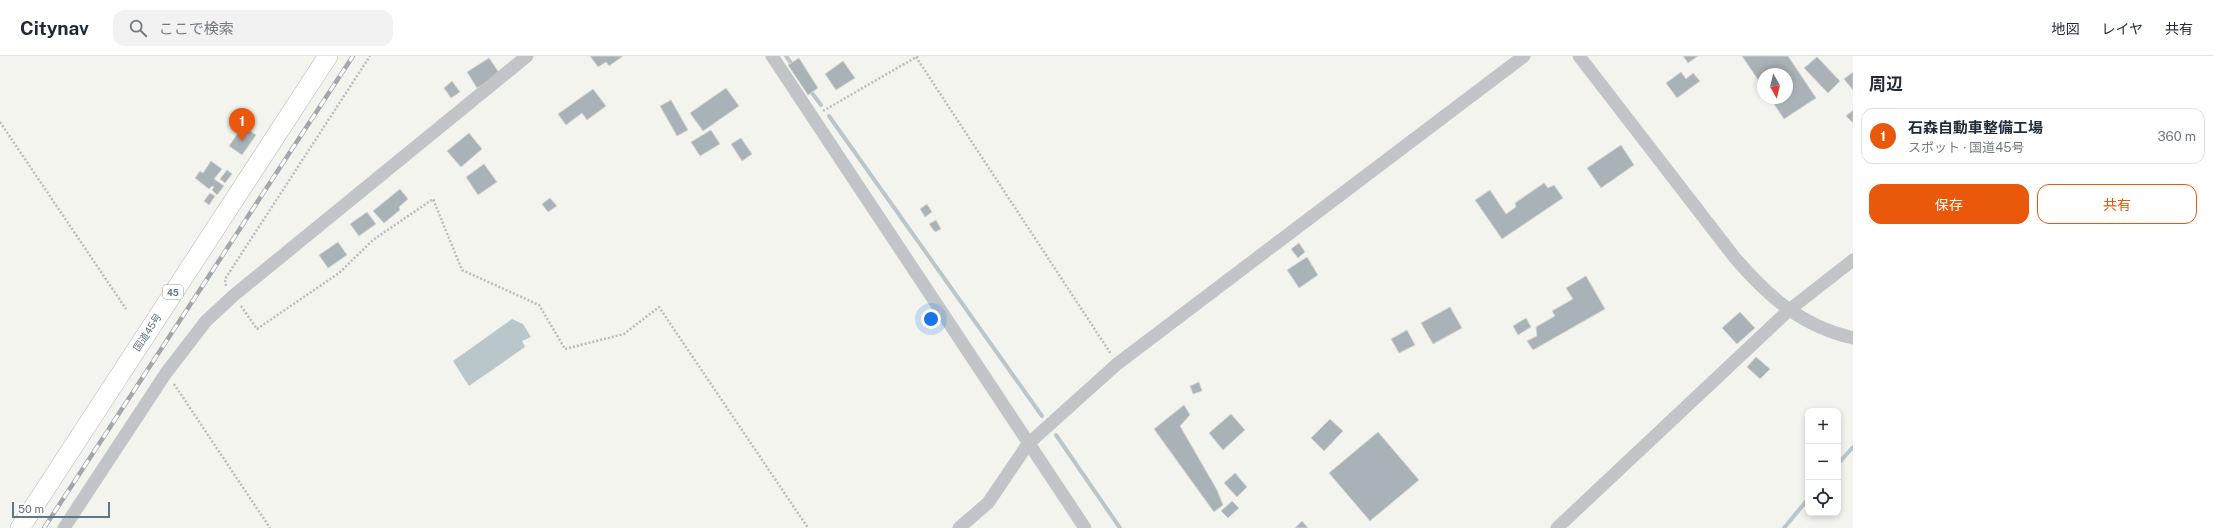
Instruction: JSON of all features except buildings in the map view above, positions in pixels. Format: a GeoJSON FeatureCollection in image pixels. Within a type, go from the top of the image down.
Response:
{"type":"FeatureCollection","features":[{"type":"Feature","properties":{"kind":"highway","name":"国道45号"},"geometry":{"type":"LineString","coordinates":[[20,528],[328,56]]}},
{"type":"Feature","properties":{"kind":"street"},"geometry":{"type":"LineString","coordinates":[[64,528],[166,373],[206,321],[233,296],[527,56]]}},
{"type":"Feature","properties":{"kind":"street"},"geometry":{"type":"LineString","coordinates":[[772,56],[1085,528]]}},
{"type":"Feature","properties":{"kind":"street"},"geometry":{"type":"LineString","coordinates":[[959,528],[988,503],[1028,444],[1117,364],[1524,56]]}},
{"type":"Feature","properties":{"kind":"street"},"geometry":{"type":"LineString","coordinates":[[1579,56],[1735,258],[1762,289],[1789,310],[1809,322],[1853,338]]}},
{"type":"Feature","properties":{"kind":"street"},"geometry":{"type":"LineString","coordinates":[[1557,528],[1789,310],[1853,260]]}},
{"type":"Feature","properties":{"kind":"path"},"geometry":{"type":"LineString","coordinates":[[370,56],[225,279],[226,287],[257,329],[339,274],[373,240],[433,199],[462,270],[539,306],[565,349],[624,334],[659,307],[808,528]]}},
{"type":"Feature","properties":{"kind":"path"},"geometry":{"type":"LineString","coordinates":[[813,117],[917,57],[1117,364]]}},
{"type":"Feature","properties":{"kind":"path"},"geometry":{"type":"LineString","coordinates":[[0,122],[126,309]]}},
{"type":"Feature","properties":{"kind":"path"},"geometry":{"type":"LineString","coordinates":[[166,373],[270,528]]}},
{"type":"Feature","properties":{"kind":"shaded area"},"geometry":{"type":"Polygon","coordinates":[[[512,319],[523,324],[531,337],[522,341],[525,347],[469,386],[453,361],[512,319]]]}},
{"type":"Feature","properties":{"kind":"waterway"},"geometry":{"type":"LineString","coordinates":[[786,56],[794,67]]}},
{"type":"Feature","properties":{"kind":"waterway"},"geometry":{"type":"LineString","coordinates":[[809,89],[821,105]]}},
{"type":"Feature","properties":{"kind":"waterway"},"geometry":{"type":"LineString","coordinates":[[829,116],[1042,416]]}},
{"type":"Feature","properties":{"kind":"waterway"},"geometry":{"type":"LineString","coordinates":[[1056,435],[1120,528]]}},
{"type":"Feature","properties":{"kind":"waterway"},"geometry":{"type":"LineString","coordinates":[[1841,461],[1853,447]]}},
{"type":"Feature","properties":{"kind":"waterway"},"geometry":{"type":"LineString","coordinates":[[1784,528],[1805,503]]}},
{"type":"Feature","properties":{"kind":"railway"},"geometry":{"type":"LineString","coordinates":[[44,528],[353,56]]}},
{"type":"Feature","properties":{"kind":"place","name":"石森自動車整備工場"},"geometry":{"type":"Point","coordinates":[242,141]}}]}
